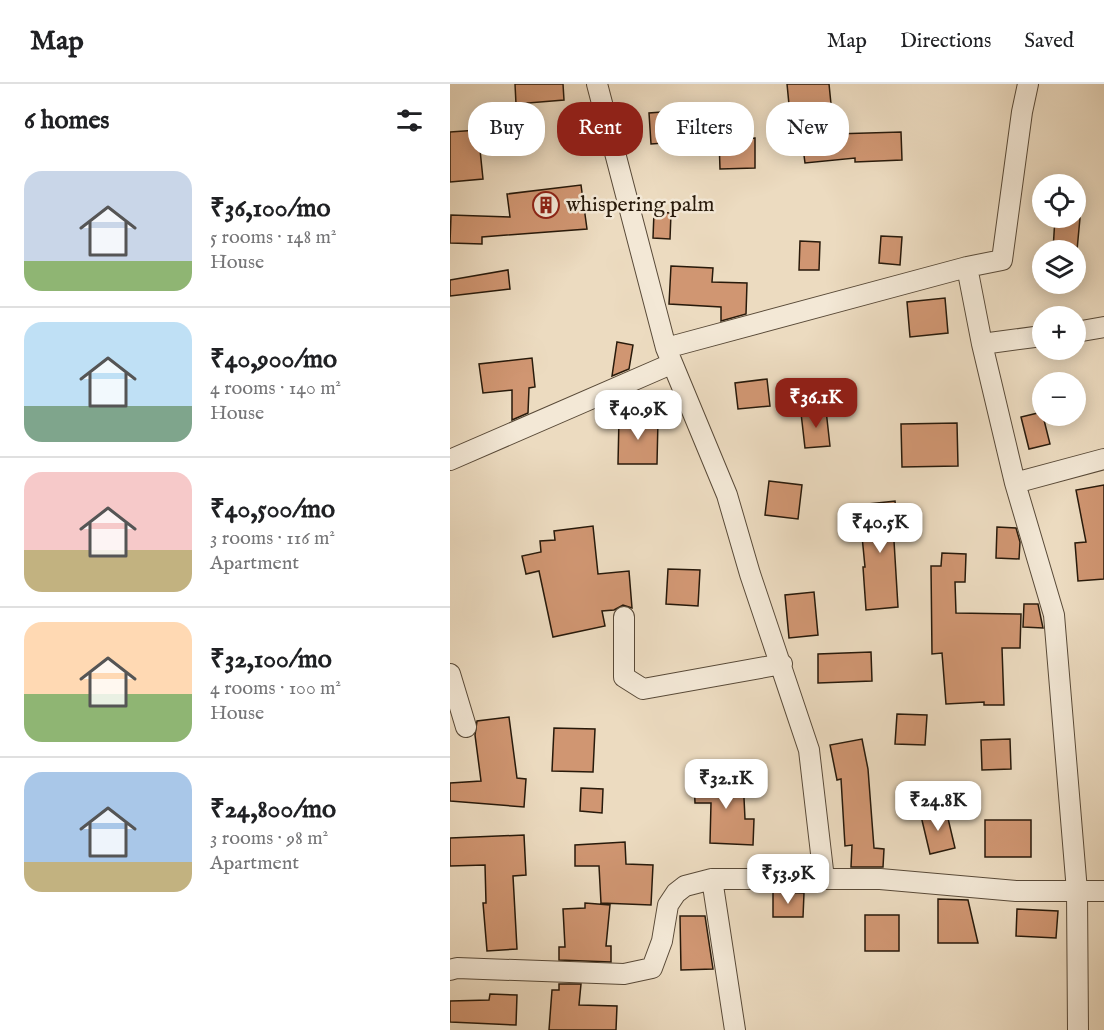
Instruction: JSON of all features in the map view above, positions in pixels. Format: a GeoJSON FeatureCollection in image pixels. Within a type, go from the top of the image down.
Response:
{"type":"FeatureCollection","features":[{"type":"Feature","properties":{"kind":"street"},"geometry":{"type":"LineString","coordinates":[[597,84],[668,356],[727,495],[750,574],[809,750],[824,879]]}},
{"type":"Feature","properties":{"kind":"street"},"geometry":{"type":"LineString","coordinates":[[450,460],[668,356],[967,267],[1002,260],[1022,112],[1028,84]]}},
{"type":"Feature","properties":{"kind":"street"},"geometry":{"type":"LineString","coordinates":[[967,267],[982,344],[1015,483],[1054,615],[1077,891],[1078,1030]]}},
{"type":"Feature","properties":{"kind":"street"},"geometry":{"type":"LineString","coordinates":[[1086,330],[1104,327]]}},
{"type":"Feature","properties":{"kind":"street"},"geometry":{"type":"LineString","coordinates":[[982,344],[1032,337]]}},
{"type":"Feature","properties":{"kind":"street"},"geometry":{"type":"LineString","coordinates":[[1015,483],[1104,459]]}},
{"type":"Feature","properties":{"kind":"street"},"geometry":{"type":"LineString","coordinates":[[624,617],[624,677],[643,689],[782,664]]}},
{"type":"Feature","properties":{"kind":"street"},"geometry":{"type":"LineString","coordinates":[[450,674],[466,728]]}},
{"type":"Feature","properties":{"kind":"street"},"geometry":{"type":"LineString","coordinates":[[450,970],[458,968],[624,974],[652,968],[662,941],[668,905],[676,893],[685,886],[712,879],[880,879],[1016,891],[1104,891]]}},
{"type":"Feature","properties":{"kind":"street"},"geometry":{"type":"LineString","coordinates":[[712,879],[735,1030]]}},
{"type":"Feature","properties":{"kind":"building"},"geometry":{"type":"Polygon","coordinates":[[[515,84],[563,84],[564,100],[516,102],[515,84]]]}},
{"type":"Feature","properties":{"kind":"building"},"geometry":{"type":"Polygon","coordinates":[[[787,84],[829,84],[831,102],[789,102],[787,84]]]}},
{"type":"Feature","properties":{"kind":"building"},"geometry":{"type":"Polygon","coordinates":[[[649,113],[655,113],[655,144],[651,144],[649,113]]]}},
{"type":"Feature","properties":{"kind":"building"},"geometry":{"type":"Polygon","coordinates":[[[468,131],[468,156],[481,156],[483,179],[450,182],[450,132],[468,131]]]}},
{"type":"Feature","properties":{"kind":"building"},"geometry":{"type":"Polygon","coordinates":[[[901,132],[902,160],[855,162],[855,158],[805,163],[804,156],[849,156],[849,134],[901,132]]]}},
{"type":"Feature","properties":{"kind":"building"},"geometry":{"type":"Polygon","coordinates":[[[754,138],[755,168],[720,169],[720,156],[754,156],[754,138]]]}},
{"type":"Feature","properties":{"kind":"building","name":"whispering palm"},"geometry":{"type":"Polygon","coordinates":[[[581,185],[587,229],[482,237],[482,244],[450,243],[451,215],[510,217],[507,194],[581,185]]]}},
{"type":"Feature","properties":{"kind":"building"},"geometry":{"type":"Polygon","coordinates":[[[654,212],[671,213],[670,239],[653,238],[654,212]]]}},
{"type":"Feature","properties":{"kind":"building"},"geometry":{"type":"Polygon","coordinates":[[[1054,228],[1079,228],[1078,240],[1054,240],[1054,228]]]}},
{"type":"Feature","properties":{"kind":"building"},"geometry":{"type":"Polygon","coordinates":[[[881,236],[902,237],[900,265],[879,263],[881,236]]]}},
{"type":"Feature","properties":{"kind":"building"},"geometry":{"type":"Polygon","coordinates":[[[800,241],[820,242],[819,270],[799,270],[800,241]]]}},
{"type":"Feature","properties":{"kind":"building"},"geometry":{"type":"Polygon","coordinates":[[[671,266],[713,268],[712,282],[747,283],[746,314],[721,321],[721,307],[669,304],[671,266]]]}},
{"type":"Feature","properties":{"kind":"building"},"geometry":{"type":"Polygon","coordinates":[[[508,270],[510,289],[450,296],[450,280],[508,270]]]}},
{"type":"Feature","properties":{"kind":"building"},"geometry":{"type":"Polygon","coordinates":[[[945,298],[948,333],[910,337],[907,302],[945,298]]]}},
{"type":"Feature","properties":{"kind":"building"},"geometry":{"type":"Polygon","coordinates":[[[617,342],[633,345],[629,369],[612,376],[617,342]]]}},
{"type":"Feature","properties":{"kind":"building"},"geometry":{"type":"Polygon","coordinates":[[[532,358],[535,387],[529,388],[528,413],[512,420],[512,390],[483,393],[479,364],[532,358]]]}},
{"type":"Feature","properties":{"kind":"building"},"geometry":{"type":"Polygon","coordinates":[[[767,379],[770,406],[738,409],[735,383],[767,379]]]}},
{"type":"Feature","properties":{"kind":"building"},"geometry":{"type":"Polygon","coordinates":[[[826,410],[830,446],[805,448],[801,413],[826,410]]]}},
{"type":"Feature","properties":{"kind":"building"},"geometry":{"type":"Polygon","coordinates":[[[1032,414],[1032,426],[1046,426],[1050,444],[1029,449],[1021,417],[1032,414]]]}},
{"type":"Feature","properties":{"kind":"building"},"geometry":{"type":"Polygon","coordinates":[[[619,418],[658,419],[657,464],[618,464],[619,418]]]}},
{"type":"Feature","properties":{"kind":"building"},"geometry":{"type":"Polygon","coordinates":[[[957,423],[958,466],[902,467],[901,424],[957,423]]]}},
{"type":"Feature","properties":{"kind":"building"},"geometry":{"type":"Polygon","coordinates":[[[769,481],[802,485],[798,519],[765,515],[769,481]]]}},
{"type":"Feature","properties":{"kind":"building"},"geometry":{"type":"Polygon","coordinates":[[[1104,485],[1104,579],[1078,581],[1075,543],[1086,542],[1076,490],[1104,485]]]}},
{"type":"Feature","properties":{"kind":"building"},"geometry":{"type":"Polygon","coordinates":[[[895,501],[899,540],[894,541],[898,607],[866,610],[863,567],[865,567],[859,505],[895,501]]]}},
{"type":"Feature","properties":{"kind":"building"},"geometry":{"type":"Polygon","coordinates":[[[593,526],[598,574],[629,571],[632,608],[623,605],[614,610],[602,611],[605,626],[553,637],[539,571],[526,574],[522,556],[541,552],[540,541],[555,540],[554,531],[593,526]]]}},
{"type":"Feature","properties":{"kind":"building"},"geometry":{"type":"Polygon","coordinates":[[[997,527],[1016,528],[1020,542],[1019,559],[996,558],[997,527]]]}},
{"type":"Feature","properties":{"kind":"building"},"geometry":{"type":"Polygon","coordinates":[[[942,553],[966,554],[965,582],[955,582],[956,613],[1021,614],[1020,648],[1002,648],[1004,705],[984,705],[984,702],[946,704],[942,653],[932,654],[931,566],[941,566],[942,553]]]}},
{"type":"Feature","properties":{"kind":"building"},"geometry":{"type":"Polygon","coordinates":[[[668,569],[700,570],[698,606],[666,604],[668,569]]]}},
{"type":"Feature","properties":{"kind":"building"},"geometry":{"type":"Polygon","coordinates":[[[814,592],[818,635],[789,638],[785,595],[814,592]]]}},
{"type":"Feature","properties":{"kind":"building"},"geometry":{"type":"Polygon","coordinates":[[[1024,604],[1038,604],[1043,628],[1023,627],[1024,604]]]}},
{"type":"Feature","properties":{"kind":"building"},"geometry":{"type":"Polygon","coordinates":[[[871,652],[872,681],[818,683],[818,654],[871,652]]]}},
{"type":"Feature","properties":{"kind":"building"},"geometry":{"type":"Polygon","coordinates":[[[897,714],[927,715],[925,745],[895,744],[897,714]]]}},
{"type":"Feature","properties":{"kind":"building"},"geometry":{"type":"Polygon","coordinates":[[[509,717],[517,778],[526,779],[524,807],[450,801],[450,783],[481,781],[475,735],[477,721],[509,717]]]}},
{"type":"Feature","properties":{"kind":"building"},"geometry":{"type":"Polygon","coordinates":[[[554,728],[595,729],[593,772],[552,771],[554,728]]]}},
{"type":"Feature","properties":{"kind":"building"},"geometry":{"type":"Polygon","coordinates":[[[862,739],[868,769],[874,848],[884,849],[883,867],[851,867],[852,845],[845,846],[841,779],[837,780],[830,745],[862,739]]]}},
{"type":"Feature","properties":{"kind":"building"},"geometry":{"type":"Polygon","coordinates":[[[1010,739],[1011,769],[982,770],[981,740],[1010,739]]]}},
{"type":"Feature","properties":{"kind":"building"},"geometry":{"type":"Polygon","coordinates":[[[743,777],[745,819],[754,819],[753,845],[710,843],[711,803],[695,803],[694,779],[743,777]]]}},
{"type":"Feature","properties":{"kind":"building"},"geometry":{"type":"Polygon","coordinates":[[[581,788],[603,789],[602,813],[580,811],[581,788]]]}},
{"type":"Feature","properties":{"kind":"building"},"geometry":{"type":"Polygon","coordinates":[[[946,810],[955,848],[930,854],[921,816],[946,810]]]}},
{"type":"Feature","properties":{"kind":"building"},"geometry":{"type":"Polygon","coordinates":[[[985,820],[1031,820],[1031,857],[985,857],[985,820]]]}},
{"type":"Feature","properties":{"kind":"building"},"geometry":{"type":"Polygon","coordinates":[[[524,835],[526,875],[513,876],[517,949],[487,951],[483,903],[486,903],[485,865],[450,866],[450,838],[524,835]]]}},
{"type":"Feature","properties":{"kind":"building"},"geometry":{"type":"Polygon","coordinates":[[[625,842],[626,864],[653,865],[651,905],[601,903],[599,866],[575,866],[575,845],[625,842]]]}},
{"type":"Feature","properties":{"kind":"building"},"geometry":{"type":"Polygon","coordinates":[[[773,892],[804,893],[803,917],[773,917],[773,892]]]}},
{"type":"Feature","properties":{"kind":"building"},"geometry":{"type":"Polygon","coordinates":[[[938,899],[968,900],[978,943],[938,943],[938,899]]]}},
{"type":"Feature","properties":{"kind":"building"},"geometry":{"type":"Polygon","coordinates":[[[585,903],[610,905],[606,946],[611,946],[611,962],[559,960],[559,947],[565,947],[563,909],[585,908],[585,903]]]}},
{"type":"Feature","properties":{"kind":"building"},"geometry":{"type":"Polygon","coordinates":[[[1017,909],[1058,911],[1056,938],[1016,936],[1017,909]]]}},
{"type":"Feature","properties":{"kind":"building"},"geometry":{"type":"Polygon","coordinates":[[[865,915],[899,915],[899,951],[865,951],[865,915]]]}},
{"type":"Feature","properties":{"kind":"building"},"geometry":{"type":"Polygon","coordinates":[[[680,916],[705,916],[713,969],[681,970],[680,916]]]}},
{"type":"Feature","properties":{"kind":"building"},"geometry":{"type":"Polygon","coordinates":[[[559,984],[581,984],[579,1005],[617,1006],[616,1030],[549,1030],[552,990],[559,990],[559,984]]]}},
{"type":"Feature","properties":{"kind":"building"},"geometry":{"type":"Polygon","coordinates":[[[490,994],[517,995],[516,1025],[450,1022],[450,1001],[489,1000],[490,994]]]}},
{"type":"Feature","properties":{"kind":"place","name":"whispering palm"},"geometry":{"type":"Point","coordinates":[546,205]}}]}
